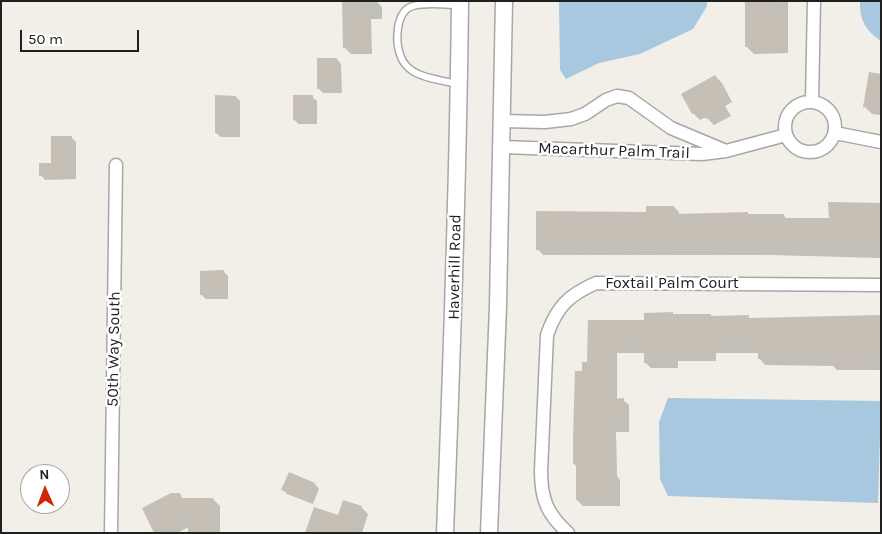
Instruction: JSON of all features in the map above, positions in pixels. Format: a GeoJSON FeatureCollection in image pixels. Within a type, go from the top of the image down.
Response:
{"type":"FeatureCollection","features":[{"type":"Feature","properties":{"kind":"street"},"geometry":{"type":"LineString","coordinates":[[489,533],[498,306],[504,1]]}},
{"type":"Feature","properties":{"kind":"street"},"geometry":{"type":"LineString","coordinates":[[812,101],[814,1]]}},
{"type":"Feature","properties":{"kind":"street","name":"Haverhill Road"},"geometry":{"type":"LineString","coordinates":[[445,533],[453,342],[460,3]]}},
{"type":"Feature","properties":{"kind":"street","name":"Macarthur Palm Trail"},"geometry":{"type":"LineString","coordinates":[[503,121],[545,122],[571,119],[585,114],[606,100],[618,96],[629,98],[671,128],[726,151]]}},
{"type":"Feature","properties":{"kind":"street"},"geometry":{"type":"LineString","coordinates":[[812,101],[826,106],[831,112],[836,125],[835,133],[825,148],[816,152],[807,152],[798,149],[791,143],[784,127],[790,111],[796,105],[812,101]]}},
{"type":"Feature","properties":{"kind":"street"},"geometry":{"type":"LineString","coordinates":[[835,133],[881,142]]}},
{"type":"Feature","properties":{"kind":"street","name":"Macarthur Palm Trail"},"geometry":{"type":"LineString","coordinates":[[502,147],[702,154],[726,151],[786,135]]}},
{"type":"Feature","properties":{"kind":"street","name":"50th Way South"},"geometry":{"type":"LineString","coordinates":[[112,533],[116,165]]}},
{"type":"Feature","properties":{"kind":"street","name":"Foxtail Palm Court"},"geometry":{"type":"LineString","coordinates":[[568,533],[554,519],[544,503],[540,471],[547,334],[553,318],[565,302],[580,291],[596,283],[881,285]]}},
{"type":"Feature","properties":{"kind":"lane"},"geometry":{"type":"LineString","coordinates":[[459,85],[411,71],[401,59],[398,38],[400,20],[406,10],[413,6],[460,3]]}},
{"type":"Feature","properties":{"kind":"water"},"geometry":{"type":"Polygon","coordinates":[[[559,1],[707,1],[707,6],[693,29],[640,54],[599,63],[566,79],[560,70],[559,1]]]}},
{"type":"Feature","properties":{"kind":"water"},"geometry":{"type":"Polygon","coordinates":[[[860,1],[881,1],[881,41],[864,24],[860,1]]]}},
{"type":"Feature","properties":{"kind":"water"},"geometry":{"type":"Polygon","coordinates":[[[668,398],[881,401],[878,503],[668,496],[660,479],[659,422],[668,398]]]}},
{"type":"Feature","properties":{"kind":"building"},"geometry":{"type":"Polygon","coordinates":[[[342,1],[365,1],[366,47],[343,48],[342,1]]]}},
{"type":"Feature","properties":{"kind":"building"},"geometry":{"type":"Polygon","coordinates":[[[745,1],[781,1],[782,47],[745,47],[745,1]]]}},
{"type":"Feature","properties":{"kind":"building"},"geometry":{"type":"Polygon","coordinates":[[[317,58],[337,58],[337,89],[317,89],[317,58]]]}},
{"type":"Feature","properties":{"kind":"building"},"geometry":{"type":"Polygon","coordinates":[[[869,72],[881,74],[881,110],[863,107],[869,72]]]}},
{"type":"Feature","properties":{"kind":"building"},"geometry":{"type":"Polygon","coordinates":[[[715,75],[726,95],[719,98],[725,109],[706,119],[701,109],[692,114],[681,94],[715,75]]]}},
{"type":"Feature","properties":{"kind":"building"},"geometry":{"type":"Polygon","coordinates":[[[215,95],[236,96],[236,133],[215,133],[215,95]]]}},
{"type":"Feature","properties":{"kind":"building"},"geometry":{"type":"Polygon","coordinates":[[[293,95],[313,95],[313,120],[293,120],[293,95]]]}},
{"type":"Feature","properties":{"kind":"building"},"geometry":{"type":"Polygon","coordinates":[[[51,136],[72,136],[72,175],[39,176],[39,163],[51,163],[51,136]]]}},
{"type":"Feature","properties":{"kind":"building"},"geometry":{"type":"Polygon","coordinates":[[[828,202],[881,203],[881,252],[536,250],[536,211],[646,212],[646,206],[674,206],[674,214],[748,212],[748,214],[784,214],[784,218],[829,218],[828,202]]]}},
{"type":"Feature","properties":{"kind":"building"},"geometry":{"type":"Polygon","coordinates":[[[224,270],[224,295],[200,295],[200,271],[224,270]]]}},
{"type":"Feature","properties":{"kind":"building"},"geometry":{"type":"Polygon","coordinates":[[[673,312],[673,314],[711,314],[711,316],[749,315],[749,318],[881,315],[881,364],[830,365],[830,361],[758,359],[758,348],[711,348],[711,356],[673,356],[673,363],[644,363],[644,348],[612,348],[612,399],[624,398],[624,427],[611,427],[611,473],[615,473],[614,501],[576,500],[576,464],[573,464],[575,371],[582,371],[582,362],[587,362],[588,320],[644,320],[644,313],[673,312]]]}},
{"type":"Feature","properties":{"kind":"building"},"geometry":{"type":"Polygon","coordinates":[[[289,472],[315,483],[308,500],[281,490],[289,472]]]}},
{"type":"Feature","properties":{"kind":"building"},"geometry":{"type":"Polygon","coordinates":[[[171,493],[180,493],[182,498],[213,498],[214,533],[188,533],[188,517],[154,533],[142,508],[171,493]]]}},
{"type":"Feature","properties":{"kind":"building"},"geometry":{"type":"Polygon","coordinates":[[[343,500],[362,506],[353,533],[305,533],[314,507],[338,515],[343,500]]]}}]}
